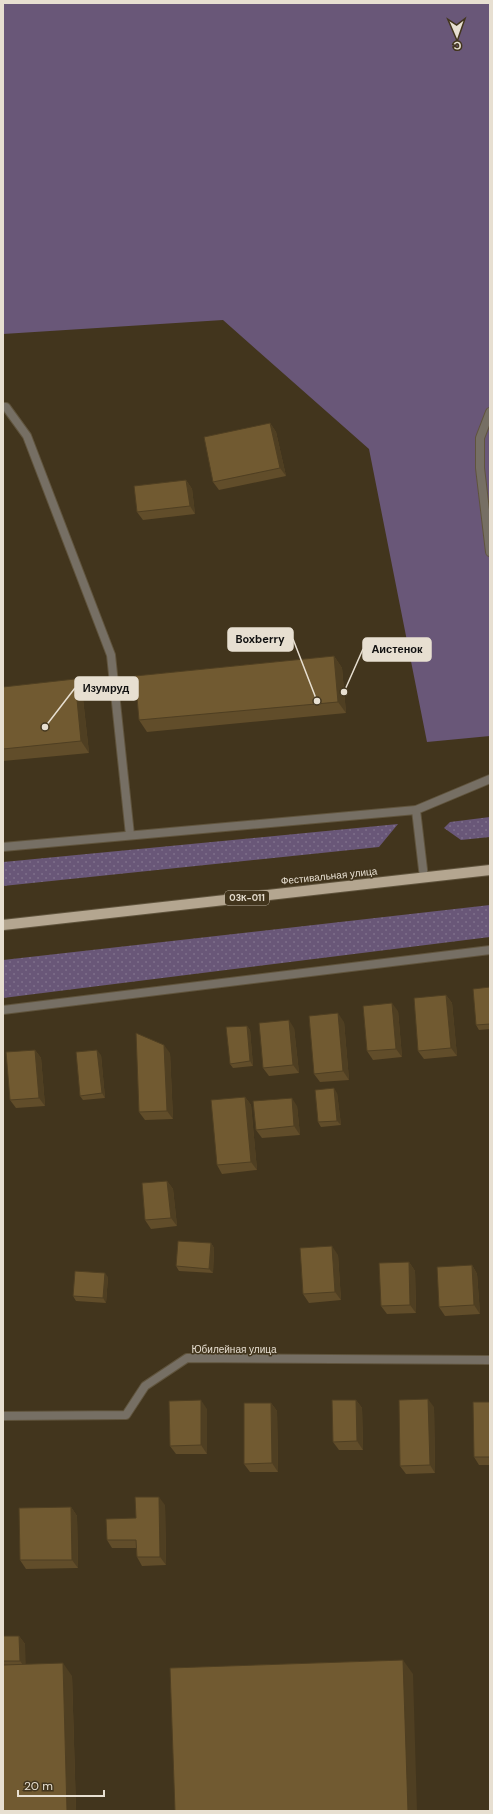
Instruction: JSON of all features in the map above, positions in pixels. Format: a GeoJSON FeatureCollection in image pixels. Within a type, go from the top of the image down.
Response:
{"type":"FeatureCollection","features":[{"type":"Feature","properties":{"kind":"main road","name":"Фестивальная улица"},"geometry":{"type":"LineString","coordinates":[[3,925],[490,870]]}},
{"type":"Feature","properties":{"kind":"street"},"geometry":{"type":"LineString","coordinates":[[3,407],[6,407],[27,436],[111,655],[130,835]]}},
{"type":"Feature","properties":{"kind":"street"},"geometry":{"type":"LineString","coordinates":[[490,412],[480,438],[480,468],[490,552]]}},
{"type":"Feature","properties":{"kind":"street"},"geometry":{"type":"LineString","coordinates":[[3,847],[416,810],[490,779]]}},
{"type":"Feature","properties":{"kind":"street"},"geometry":{"type":"LineString","coordinates":[[416,810],[424,878]]}},
{"type":"Feature","properties":{"kind":"street"},"geometry":{"type":"LineString","coordinates":[[3,1010],[490,950]]}},
{"type":"Feature","properties":{"kind":"street","name":"Юбилейная улица"},"geometry":{"type":"LineString","coordinates":[[3,1416],[126,1415],[145,1386],[187,1358],[490,1360]]}},
{"type":"Feature","properties":{"kind":"shaded area"},"geometry":{"type":"Polygon","coordinates":[[[3,3],[490,3],[490,736],[427,742],[369,449],[223,320],[3,334],[3,3]]]}},
{"type":"Feature","properties":{"kind":"shaded area"},"geometry":{"type":"Polygon","coordinates":[[[490,817],[490,837],[461,840],[444,828],[450,822],[490,817]]]}},
{"type":"Feature","properties":{"kind":"shaded area"},"geometry":{"type":"Polygon","coordinates":[[[398,824],[379,847],[3,886],[3,862],[398,824]]]}},
{"type":"Feature","properties":{"kind":"shaded area"},"geometry":{"type":"Polygon","coordinates":[[[490,905],[490,937],[3,998],[3,960],[490,905]]]}},
{"type":"Feature","properties":{"kind":"building"},"geometry":{"type":"Polygon","coordinates":[[[270,423],[280,468],[213,482],[204,437],[270,423]]]}},
{"type":"Feature","properties":{"kind":"building"},"geometry":{"type":"Polygon","coordinates":[[[186,480],[190,506],[137,512],[134,486],[186,480]]]}},
{"type":"Feature","properties":{"kind":"building"},"geometry":{"type":"Polygon","coordinates":[[[334,656],[338,702],[139,720],[135,676],[334,656]]]}},
{"type":"Feature","properties":{"kind":"building"},"geometry":{"type":"Polygon","coordinates":[[[75,679],[81,741],[3,749],[3,687],[75,679]]]}},
{"type":"Feature","properties":{"kind":"building"},"geometry":{"type":"Polygon","coordinates":[[[490,987],[490,1024],[476,1025],[473,989],[490,987]]]}},
{"type":"Feature","properties":{"kind":"building"},"geometry":{"type":"Polygon","coordinates":[[[446,995],[451,1048],[418,1051],[414,998],[446,995]]]}},
{"type":"Feature","properties":{"kind":"building"},"geometry":{"type":"Polygon","coordinates":[[[392,1003],[396,1049],[367,1051],[363,1006],[392,1003]]]}},
{"type":"Feature","properties":{"kind":"building"},"geometry":{"type":"Polygon","coordinates":[[[338,1013],[343,1071],[314,1074],[309,1016],[338,1013]]]}},
{"type":"Feature","properties":{"kind":"building"},"geometry":{"type":"Polygon","coordinates":[[[289,1020],[293,1065],[263,1068],[259,1023],[289,1020]]]}},
{"type":"Feature","properties":{"kind":"building"},"geometry":{"type":"Polygon","coordinates":[[[247,1026],[250,1061],[230,1064],[226,1027],[247,1026]]]}},
{"type":"Feature","properties":{"kind":"building"},"geometry":{"type":"Polygon","coordinates":[[[136,1033],[164,1045],[167,1111],[139,1112],[136,1033]]]}},
{"type":"Feature","properties":{"kind":"building"},"geometry":{"type":"Polygon","coordinates":[[[35,1050],[39,1098],[10,1100],[6,1052],[35,1050]]]}},
{"type":"Feature","properties":{"kind":"building"},"geometry":{"type":"Polygon","coordinates":[[[97,1050],[102,1093],[80,1096],[76,1052],[97,1050]]]}},
{"type":"Feature","properties":{"kind":"building"},"geometry":{"type":"Polygon","coordinates":[[[334,1088],[337,1121],[318,1122],[315,1090],[334,1088]]]}},
{"type":"Feature","properties":{"kind":"building"},"geometry":{"type":"Polygon","coordinates":[[[245,1097],[251,1162],[217,1165],[211,1100],[245,1097]]]}},
{"type":"Feature","properties":{"kind":"building"},"geometry":{"type":"Polygon","coordinates":[[[292,1098],[294,1126],[256,1130],[253,1101],[292,1098]]]}},
{"type":"Feature","properties":{"kind":"building"},"geometry":{"type":"Polygon","coordinates":[[[167,1181],[171,1218],[145,1220],[142,1183],[167,1181]]]}},
{"type":"Feature","properties":{"kind":"building"},"geometry":{"type":"Polygon","coordinates":[[[178,1241],[211,1243],[209,1269],[176,1266],[178,1241]]]}},
{"type":"Feature","properties":{"kind":"building"},"geometry":{"type":"Polygon","coordinates":[[[332,1246],[335,1292],[303,1294],[300,1248],[332,1246]]]}},
{"type":"Feature","properties":{"kind":"building"},"geometry":{"type":"Polygon","coordinates":[[[409,1262],[410,1305],[381,1306],[379,1263],[409,1262]]]}},
{"type":"Feature","properties":{"kind":"building"},"geometry":{"type":"Polygon","coordinates":[[[472,1265],[474,1305],[439,1307],[437,1267],[472,1265]]]}},
{"type":"Feature","properties":{"kind":"building"},"geometry":{"type":"Polygon","coordinates":[[[75,1271],[105,1273],[103,1298],[73,1296],[75,1271]]]}},
{"type":"Feature","properties":{"kind":"building"},"geometry":{"type":"Polygon","coordinates":[[[428,1399],[430,1465],[400,1466],[399,1400],[428,1399]]]}},
{"type":"Feature","properties":{"kind":"building"},"geometry":{"type":"Polygon","coordinates":[[[201,1400],[201,1445],[170,1446],[169,1401],[201,1400]]]}},
{"type":"Feature","properties":{"kind":"building"},"geometry":{"type":"Polygon","coordinates":[[[332,1400],[356,1400],[357,1441],[333,1442],[332,1400]]]}},
{"type":"Feature","properties":{"kind":"building"},"geometry":{"type":"Polygon","coordinates":[[[473,1402],[490,1402],[490,1457],[474,1457],[473,1402]]]}},
{"type":"Feature","properties":{"kind":"building"},"geometry":{"type":"Polygon","coordinates":[[[244,1403],[271,1403],[272,1463],[244,1464],[244,1403]]]}},
{"type":"Feature","properties":{"kind":"building"},"geometry":{"type":"Polygon","coordinates":[[[135,1497],[159,1497],[160,1557],[137,1557],[136,1540],[107,1540],[106,1519],[136,1518],[135,1497]]]}},
{"type":"Feature","properties":{"kind":"building"},"geometry":{"type":"Polygon","coordinates":[[[71,1507],[72,1560],[20,1560],[19,1508],[71,1507]]]}},
{"type":"Feature","properties":{"kind":"building"},"geometry":{"type":"Polygon","coordinates":[[[3,1636],[19,1636],[20,1661],[3,1661],[3,1636]]]}},
{"type":"Feature","properties":{"kind":"building"},"geometry":{"type":"Polygon","coordinates":[[[403,1660],[408,1811],[175,1811],[170,1668],[403,1660]]]}},
{"type":"Feature","properties":{"kind":"building"},"geometry":{"type":"Polygon","coordinates":[[[63,1663],[67,1811],[3,1811],[3,1665],[63,1663]]]}},
{"type":"Feature","properties":{"kind":"place","name":"Аистенок"},"geometry":{"type":"Point","coordinates":[344,692]}},
{"type":"Feature","properties":{"kind":"place","name":"Boxberry"},"geometry":{"type":"Point","coordinates":[317,701]}},
{"type":"Feature","properties":{"kind":"place","name":"Изумруд"},"geometry":{"type":"Point","coordinates":[45,727]}}]}
